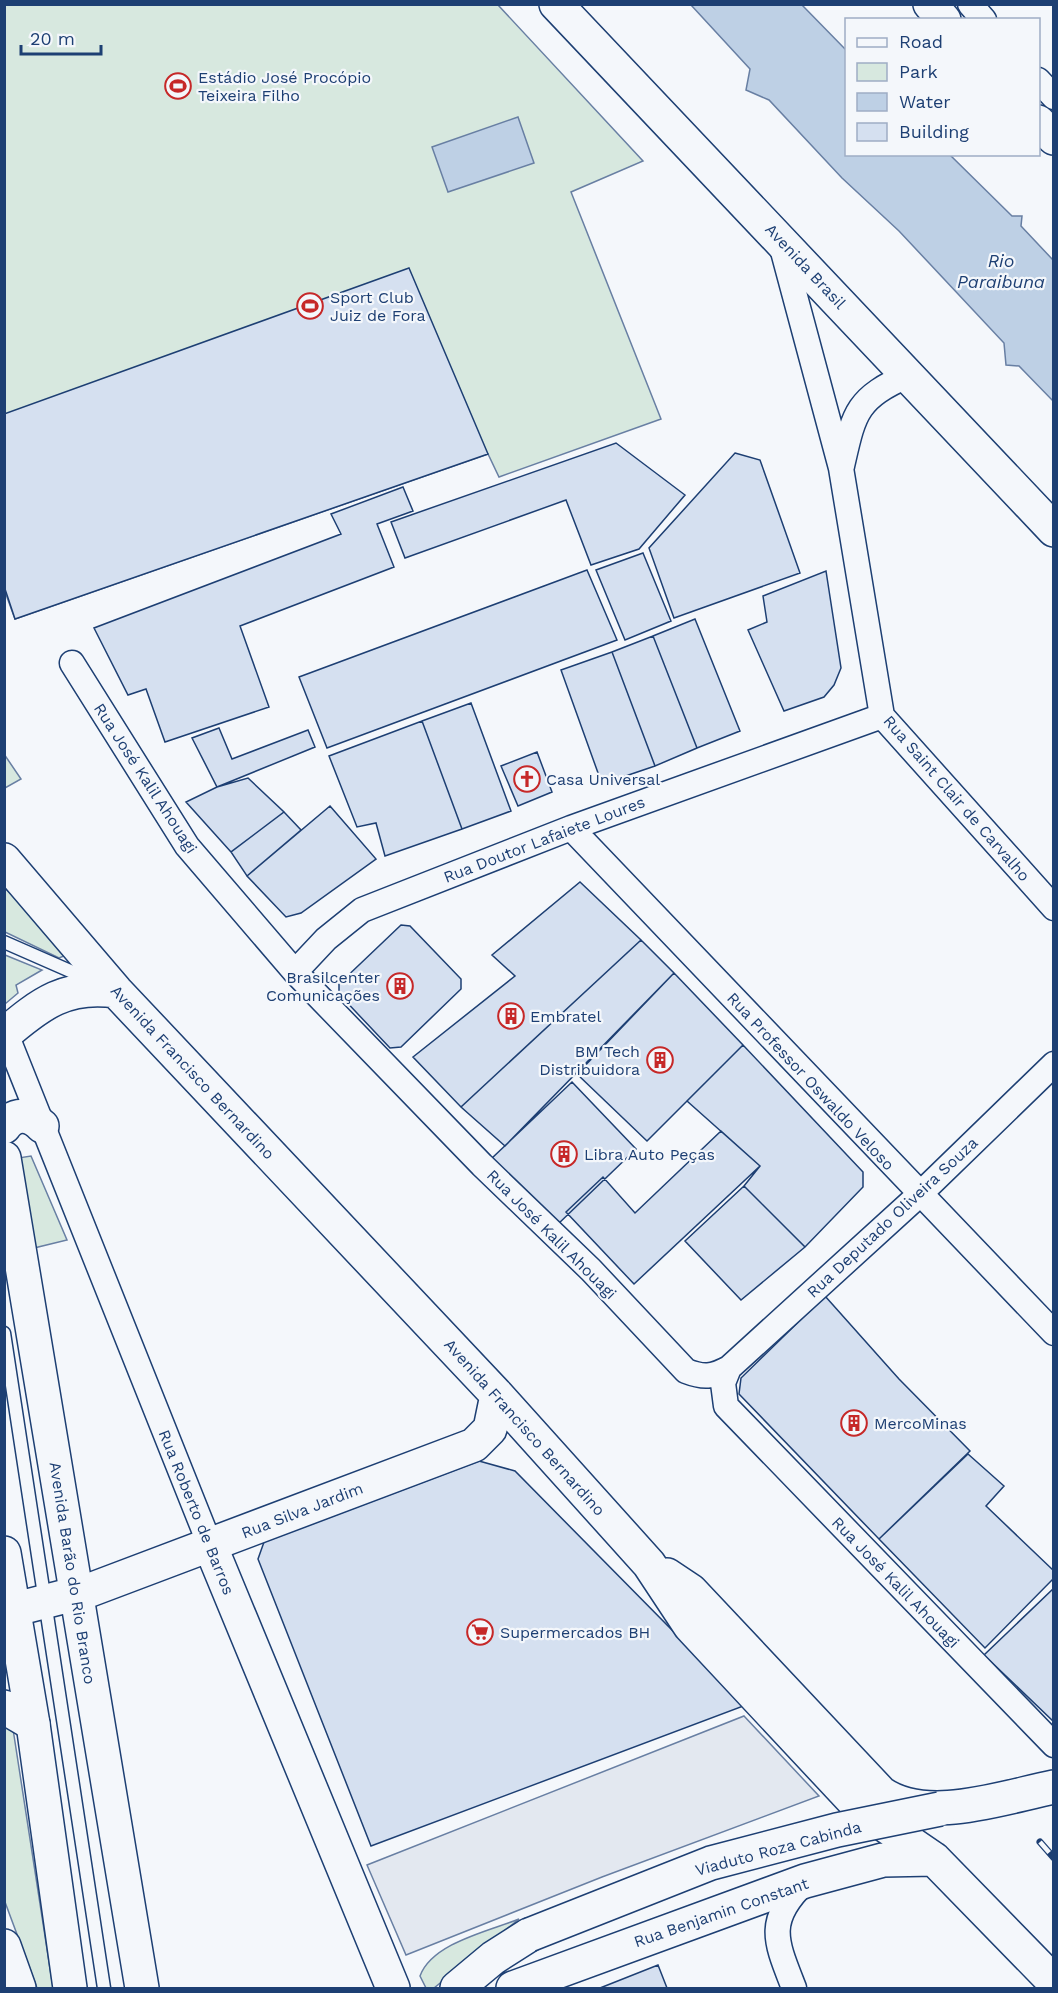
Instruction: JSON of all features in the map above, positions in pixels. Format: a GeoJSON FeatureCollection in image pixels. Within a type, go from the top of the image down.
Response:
{"type":"FeatureCollection","features":[{"type":"Feature","properties":{"kind":"main road","name":"Avenida Brasil"},"geometry":{"type":"LineString","coordinates":[[556,4],[780,238],[1053,530]]}},
{"type":"Feature","properties":{"kind":"main road"},"geometry":{"type":"LineString","coordinates":[[930,4],[942,18]]}},
{"type":"Feature","properties":{"kind":"main road"},"geometry":{"type":"LineString","coordinates":[[1040,124],[1053,138]]}},
{"type":"Feature","properties":{"kind":"main road","name":"Avenida Francisco Bernardino"},"geometry":{"type":"LineString","coordinates":[[4,860],[116,991],[497,1395],[649,1564],[690,1626],[861,1809],[934,1859],[1053,1982]]}},
{"type":"Feature","properties":{"kind":"main road"},"geometry":{"type":"LineString","coordinates":[[5,1034],[54,998],[73,991],[93,988],[116,991]]}},
{"type":"Feature","properties":{"kind":"main road"},"geometry":{"type":"LineString","coordinates":[[4,1127],[12,1118],[21,1116],[30,1117],[42,1126]]}},
{"type":"Feature","properties":{"kind":"main road","name":"Avenida Barão do Rio Branco"},"geometry":{"type":"LineString","coordinates":[[4,1158],[142,1989]]}},
{"type":"Feature","properties":{"kind":"main road","name":"Rua Silva Jardim"},"geometry":{"type":"LineString","coordinates":[[20,1608],[77,1595],[474,1445],[490,1429],[497,1395]]}},
{"type":"Feature","properties":{"kind":"main road","name":"Rua Roberto de Barros"},"geometry":{"type":"LineString","coordinates":[[210,1545],[393,1989]]}},
{"type":"Feature","properties":{"kind":"main road","name":"Avenida Barão do Rio Branco"},"geometry":{"type":"LineString","coordinates":[[4,1553],[20,1608],[33,1724],[70,1989]]}},
{"type":"Feature","properties":{"kind":"main road"},"geometry":{"type":"LineString","coordinates":[[649,1564],[691,1591],[882,1793],[903,1805],[940,1809]]}},
{"type":"Feature","properties":{"kind":"main road"},"geometry":{"type":"LineString","coordinates":[[4,1707],[33,1724]]}},
{"type":"Feature","properties":{"kind":"main road","name":"Viaduto Roza Cabinda"},"geometry":{"type":"LineString","coordinates":[[457,1989],[493,1958],[529,1935],[711,1863],[837,1830],[1053,1787]]}},
{"type":"Feature","properties":{"kind":"main road","name":"Rua Benjamin Constant"},"geometry":{"type":"LineString","coordinates":[[513,1989],[805,1881],[883,1860],[934,1859]]}},
{"type":"Feature","properties":{"kind":"main road"},"geometry":{"type":"LineString","coordinates":[[4,1946],[20,1989]]}},
{"type":"Feature","properties":{"kind":"street"},"geometry":{"type":"LineString","coordinates":[[970,4],[982,18]]}},
{"type":"Feature","properties":{"kind":"street"},"geometry":{"type":"LineString","coordinates":[[1040,82],[1053,97]]}},
{"type":"Feature","properties":{"kind":"street","name":"Rua Saint Clair de Carvalho"},"geometry":{"type":"LineString","coordinates":[[780,238],[841,468],[882,716],[1053,908]]}},
{"type":"Feature","properties":{"kind":"street","name":"Rua Saint Clair de Carvalho"},"geometry":{"type":"LineString","coordinates":[[841,468],[854,417],[875,392],[909,375]]}},
{"type":"Feature","properties":{"kind":"street","name":"Rua José Kalil Ahouagi"},"geometry":{"type":"LineString","coordinates":[[72,663],[187,846],[295,972],[482,1166],[591,1270],[686,1371],[708,1377],[729,1368]]}},
{"type":"Feature","properties":{"kind":"street","name":"Rua Doutor Lafaiete Loures"},"geometry":{"type":"LineString","coordinates":[[295,972],[326,939],[362,910],[571,828],[882,716]]}},
{"type":"Feature","properties":{"kind":"street","name":"Rua Professor Oswaldo Veloso"},"geometry":{"type":"LineString","coordinates":[[571,828],[1053,1333]]}},
{"type":"Feature","properties":{"kind":"street","name":"Rua Roberto de Barros"},"geometry":{"type":"LineString","coordinates":[[5,1034],[210,1545]]}},
{"type":"Feature","properties":{"kind":"street","name":"Rua Deputado Oliveira Souza"},"geometry":{"type":"LineString","coordinates":[[729,1368],[919,1195],[1053,1064]]}},
{"type":"Feature","properties":{"kind":"street","name":"Rua José Kalil Ahouagi"},"geometry":{"type":"LineString","coordinates":[[729,1368],[723,1383],[726,1406],[1053,1745]]}},
{"type":"Feature","properties":{"kind":"street"},"geometry":{"type":"LineString","coordinates":[[794,1989],[781,1955],[776,1923],[787,1899],[805,1881]]}},
{"type":"Feature","properties":{"kind":"lane"},"geometry":{"type":"LineString","coordinates":[[4,942],[116,991]]}},
{"type":"Feature","properties":{"kind":"lane","name":"Avenida Barão do Rio Branco"},"geometry":{"type":"LineString","coordinates":[[4,1333],[20,1608],[104,1989]]}},
{"type":"Feature","properties":{"kind":"green space","name":"Sport Club Juiz de Fora"},"geometry":{"type":"Polygon","coordinates":[[[4,5],[498,5],[643,161],[571,192],[661,419],[499,477],[488,454],[15,619],[4,589],[4,5]]]}},
{"type":"Feature","properties":{"kind":"green space"},"geometry":{"type":"Polygon","coordinates":[[[4,754],[21,779],[5,788],[4,788],[4,754]]]}},
{"type":"Feature","properties":{"kind":"green space"},"geometry":{"type":"Polygon","coordinates":[[[4,887],[69,954],[59,958],[5,932],[4,887]]]}},
{"type":"Feature","properties":{"kind":"green space"},"geometry":{"type":"Polygon","coordinates":[[[5,955],[42,970],[16,985],[18,993],[5,1004],[5,955]]]}},
{"type":"Feature","properties":{"kind":"green space"},"geometry":{"type":"Polygon","coordinates":[[[31,1156],[67,1240],[34,1248],[18,1158],[31,1156]]]}},
{"type":"Feature","properties":{"kind":"green space"},"geometry":{"type":"Polygon","coordinates":[[[5,1721],[13,1729],[53,1988],[37,1988],[5,1902],[5,1721]]]}},
{"type":"Feature","properties":{"kind":"green space"},"geometry":{"type":"Polygon","coordinates":[[[519,1919],[434,1988],[426,1988],[420,1976],[426,1965],[436,1955],[463,1940],[519,1919]]]}},
{"type":"Feature","properties":{"kind":"shaded area"},"geometry":{"type":"Polygon","coordinates":[[[744,1716],[819,1796],[602,1877],[406,1955],[367,1865],[744,1716]]]}},
{"type":"Feature","properties":{"kind":"water","name":"Rio Paraibuna"},"geometry":{"type":"Polygon","coordinates":[[[691,5],[802,5],[845,49],[845,156],[951,156],[1012,216],[1022,216],[1021,226],[1053,260],[1053,401],[1019,366],[1006,365],[1004,343],[899,231],[842,178],[769,100],[746,90],[750,69],[691,5]]]}},
{"type":"Feature","properties":{"kind":"water"},"geometry":{"type":"Polygon","coordinates":[[[518,117],[534,163],[448,192],[432,147],[518,117]]]}},
{"type":"Feature","properties":{"kind":"building"},"geometry":{"type":"Polygon","coordinates":[[[409,268],[488,454],[15,619],[4,586],[4,414],[409,268]]]}},
{"type":"Feature","properties":{"kind":"building"},"geometry":{"type":"Polygon","coordinates":[[[616,443],[685,495],[639,549],[591,565],[566,500],[405,558],[391,522],[616,443]]]}},
{"type":"Feature","properties":{"kind":"building"},"geometry":{"type":"Polygon","coordinates":[[[735,453],[760,460],[800,573],[674,618],[649,548],[735,453]]]}},
{"type":"Feature","properties":{"kind":"building"},"geometry":{"type":"Polygon","coordinates":[[[403,487],[413,511],[377,524],[394,567],[240,626],[269,707],[165,742],[146,689],[128,695],[94,628],[341,534],[331,514],[403,487]]]}},
{"type":"Feature","properties":{"kind":"building"},"geometry":{"type":"Polygon","coordinates":[[[643,553],[671,621],[625,640],[596,570],[643,553]]]}},
{"type":"Feature","properties":{"kind":"building"},"geometry":{"type":"Polygon","coordinates":[[[587,570],[617,640],[327,748],[299,677],[587,570]]]}},
{"type":"Feature","properties":{"kind":"building"},"geometry":{"type":"Polygon","coordinates":[[[826,571],[841,668],[834,685],[824,697],[784,711],[748,630],[767,622],[763,596],[826,571]]]}},
{"type":"Feature","properties":{"kind":"building"},"geometry":{"type":"Polygon","coordinates":[[[695,619],[740,731],[697,748],[653,636],[695,619]]]}},
{"type":"Feature","properties":{"kind":"building"},"geometry":{"type":"Polygon","coordinates":[[[653,636],[697,748],[655,766],[612,652],[653,636]]]}},
{"type":"Feature","properties":{"kind":"building"},"geometry":{"type":"Polygon","coordinates":[[[612,652],[655,766],[602,784],[561,670],[612,652]]]}},
{"type":"Feature","properties":{"kind":"building"},"geometry":{"type":"Polygon","coordinates":[[[471,703],[511,811],[462,829],[422,721],[471,703]]]}},
{"type":"Feature","properties":{"kind":"building"},"geometry":{"type":"Polygon","coordinates":[[[422,721],[462,829],[385,856],[376,823],[357,827],[329,756],[422,721]]]}},
{"type":"Feature","properties":{"kind":"building"},"geometry":{"type":"Polygon","coordinates":[[[219,728],[232,759],[308,730],[315,747],[217,787],[192,738],[219,728]]]}},
{"type":"Feature","properties":{"kind":"building","name":"Casa Universal"},"geometry":{"type":"Polygon","coordinates":[[[537,752],[552,792],[518,806],[501,766],[537,752]]]}},
{"type":"Feature","properties":{"kind":"building"},"geometry":{"type":"Polygon","coordinates":[[[248,778],[284,812],[231,852],[186,802],[217,787],[248,778]]]}},
{"type":"Feature","properties":{"kind":"building"},"geometry":{"type":"Polygon","coordinates":[[[330,806],[376,859],[301,913],[286,917],[247,876],[330,806]]]}},
{"type":"Feature","properties":{"kind":"building"},"geometry":{"type":"Polygon","coordinates":[[[284,812],[301,830],[247,876],[231,852],[284,812]]]}},
{"type":"Feature","properties":{"kind":"building","name":"Embratel"},"geometry":{"type":"Polygon","coordinates":[[[580,882],[641,940],[461,1107],[413,1057],[515,976],[492,955],[580,882]]]}},
{"type":"Feature","properties":{"kind":"building","name":"Brasilcenter Comunicações"},"geometry":{"type":"Polygon","coordinates":[[[401,925],[410,926],[461,979],[461,989],[401,1047],[390,1048],[339,994],[339,984],[401,925]]]}},
{"type":"Feature","properties":{"kind":"building"},"geometry":{"type":"Polygon","coordinates":[[[641,940],[674,973],[505,1146],[461,1107],[641,940]]]}},
{"type":"Feature","properties":{"kind":"building","name":"BM Tech Distribuidora"},"geometry":{"type":"Polygon","coordinates":[[[674,973],[743,1045],[647,1141],[577,1074],[674,973]]]}},
{"type":"Feature","properties":{"kind":"building"},"geometry":{"type":"Polygon","coordinates":[[[743,1045],[863,1172],[863,1187],[805,1247],[744,1186],[760,1166],[687,1101],[743,1045]]]}},
{"type":"Feature","properties":{"kind":"building","name":"Libra Auto Peças"},"geometry":{"type":"Polygon","coordinates":[[[572,1082],[636,1149],[556,1226],[491,1159],[572,1082]]]}},
{"type":"Feature","properties":{"kind":"building"},"geometry":{"type":"Polygon","coordinates":[[[721,1131],[760,1166],[634,1284],[566,1212],[603,1177],[635,1213],[721,1131]]]}},
{"type":"Feature","properties":{"kind":"building"},"geometry":{"type":"Polygon","coordinates":[[[744,1186],[805,1247],[741,1300],[685,1241],[744,1186]]]}},
{"type":"Feature","properties":{"kind":"building","name":"MercoMinas"},"geometry":{"type":"Polygon","coordinates":[[[825,1296],[899,1379],[970,1451],[879,1539],[739,1394],[741,1378],[825,1296]]]}},
{"type":"Feature","properties":{"kind":"building"},"geometry":{"type":"Polygon","coordinates":[[[968,1454],[1004,1486],[986,1506],[1054,1571],[1054,1578],[985,1648],[879,1539],[968,1454]]]}},
{"type":"Feature","properties":{"kind":"building","name":"Supermercados BH"},"geometry":{"type":"Polygon","coordinates":[[[479,1461],[515,1471],[746,1705],[371,1846],[258,1559],[264,1542],[479,1461]]]}},
{"type":"Feature","properties":{"kind":"building"},"geometry":{"type":"Polygon","coordinates":[[[1054,1588],[1054,1722],[984,1655],[1054,1588]]]}},
{"type":"Feature","properties":{"kind":"building"},"geometry":{"type":"Polygon","coordinates":[[[658,1965],[667,1988],[600,1988],[658,1965]]]}},
{"type":"Feature","properties":{"kind":"railway"},"geometry":{"type":"LineString","coordinates":[[1040,1842],[1054,1858]]}},
{"type":"Feature","properties":{"kind":"place","name":"Estádio José Procópio Teixeira Filho"},"geometry":{"type":"Point","coordinates":[178,86]}},
{"type":"Feature","properties":{"kind":"place","name":"Sport Club Juiz de Fora"},"geometry":{"type":"Point","coordinates":[310,306]}},
{"type":"Feature","properties":{"kind":"place","name":"Casa Universal"},"geometry":{"type":"Point","coordinates":[527,779]}},
{"type":"Feature","properties":{"kind":"place","name":"Brasilcenter Comunicações"},"geometry":{"type":"Point","coordinates":[400,986]}},
{"type":"Feature","properties":{"kind":"place","name":"Embratel"},"geometry":{"type":"Point","coordinates":[511,1016]}},
{"type":"Feature","properties":{"kind":"place","name":"BM Tech Distribuidora"},"geometry":{"type":"Point","coordinates":[660,1060]}},
{"type":"Feature","properties":{"kind":"place","name":"Libra Auto Peças"},"geometry":{"type":"Point","coordinates":[564,1154]}},
{"type":"Feature","properties":{"kind":"place","name":"MercoMinas"},"geometry":{"type":"Point","coordinates":[854,1423]}},
{"type":"Feature","properties":{"kind":"place","name":"Supermercados BH"},"geometry":{"type":"Point","coordinates":[480,1632]}}]}
